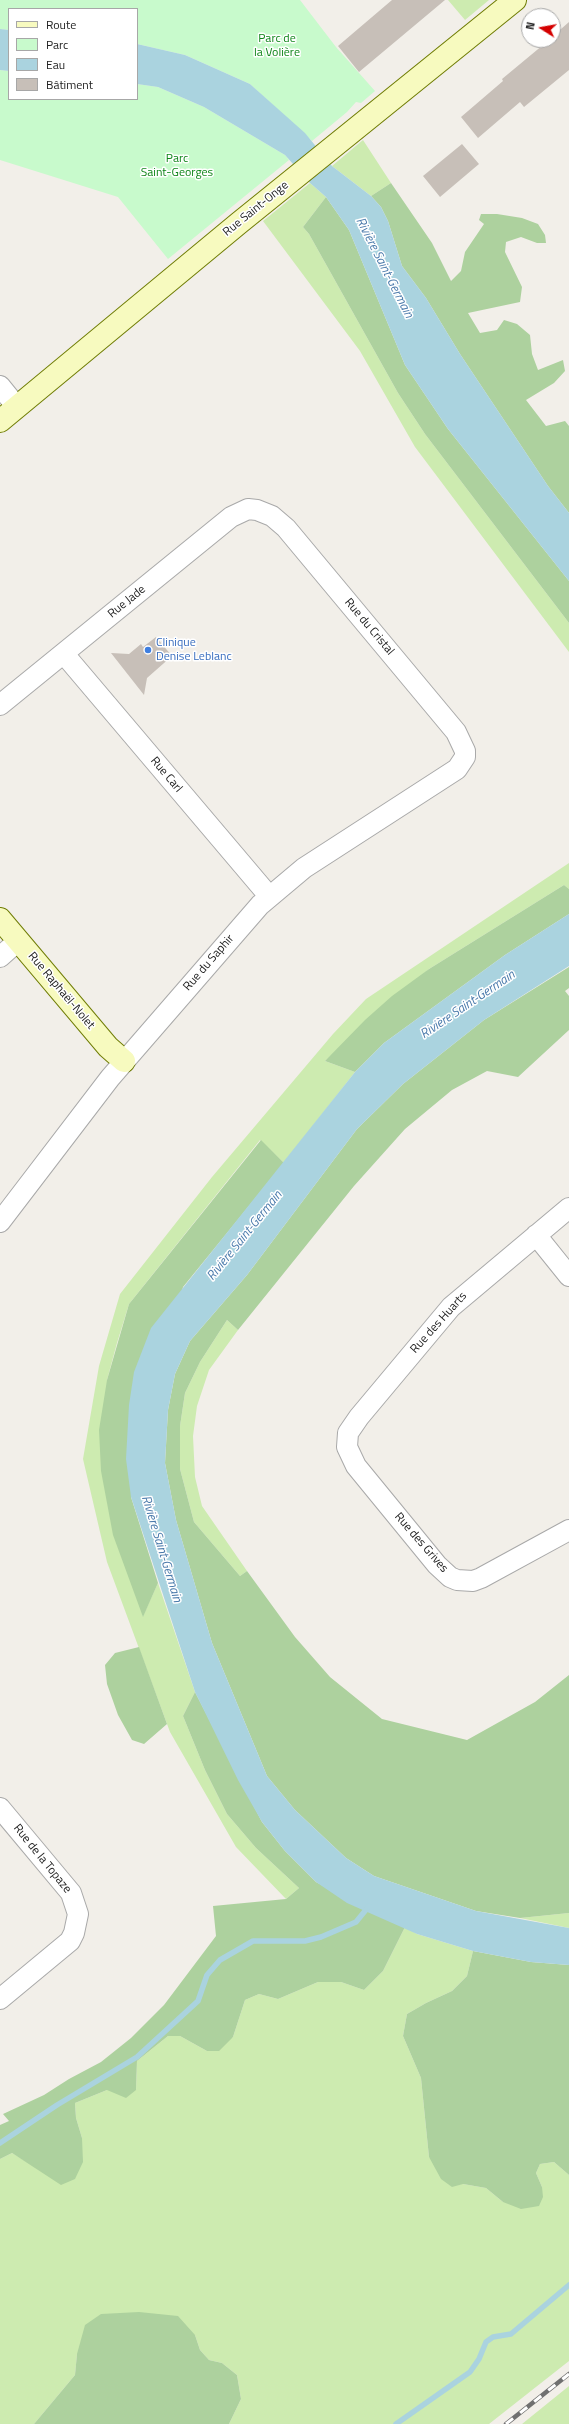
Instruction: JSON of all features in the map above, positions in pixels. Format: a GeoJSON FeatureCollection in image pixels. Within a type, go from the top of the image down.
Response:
{"type":"FeatureCollection","features":[{"type":"Feature","properties":{"kind":"street","name":"Rue Saint-Onge"},"geometry":{"type":"LineString","coordinates":[[0,421],[278,191],[515,0]]}},
{"type":"Feature","properties":{"kind":"street"},"geometry":{"type":"LineString","coordinates":[[0,386],[17,407]]}},
{"type":"Feature","properties":{"kind":"street","name":"Rue Jade"},"geometry":{"type":"LineString","coordinates":[[0,705],[231,517],[248,509],[257,510]]}},
{"type":"Feature","properties":{"kind":"street","name":"Rue du Cristal"},"geometry":{"type":"LineString","coordinates":[[257,510],[272,516],[286,528],[456,732],[465,746],[465,756]]}},
{"type":"Feature","properties":{"kind":"street","name":"Rue Carl"},"geometry":{"type":"LineString","coordinates":[[64,654],[269,896]]}},
{"type":"Feature","properties":{"kind":"street","name":"Rue du Saphir"},"geometry":{"type":"LineString","coordinates":[[0,1222],[124,1061],[269,896],[304,868],[451,773],[462,763],[465,756]]}},
{"type":"Feature","properties":{"kind":"street","name":"Rue Raphaël-Nolet"},"geometry":{"type":"LineString","coordinates":[[0,919],[108,1047],[124,1061]]}},
{"type":"Feature","properties":{"kind":"street"},"geometry":{"type":"LineString","coordinates":[[0,957],[18,941]]}},
{"type":"Feature","properties":{"kind":"street","name":"Rue des Huarts"},"geometry":{"type":"LineString","coordinates":[[347,1440],[348,1433],[359,1417],[451,1307],[569,1208]]}},
{"type":"Feature","properties":{"kind":"street"},"geometry":{"type":"LineString","coordinates":[[536,1235],[569,1276]]}},
{"type":"Feature","properties":{"kind":"street","name":"Rue des Grives"},"geometry":{"type":"LineString","coordinates":[[347,1440],[348,1453],[356,1466],[437,1565],[450,1577],[465,1581],[481,1578],[569,1530]]}},
{"type":"Feature","properties":{"kind":"street","name":"Rue de la Topaze"},"geometry":{"type":"LineString","coordinates":[[0,1808],[70,1893],[78,1914],[74,1933],[70,1941],[0,1999]]}},
{"type":"Feature","properties":{"kind":"green space","name":"Parc de la Volière"},"geometry":{"type":"Polygon","coordinates":[[[0,0],[300,0],[336,47],[375,91],[361,103],[356,102],[347,112],[312,141],[250,84],[185,55],[138,44],[138,8],[8,8],[8,30],[0,29],[0,0]]]}},
{"type":"Feature","properties":{"kind":"green space"},"geometry":{"type":"Polygon","coordinates":[[[448,0],[489,0],[465,20],[448,0]]]}},
{"type":"Feature","properties":{"kind":"green space","name":"Parc Saint-Georges"},"geometry":{"type":"Polygon","coordinates":[[[0,70],[8,71],[8,100],[138,100],[138,84],[158,87],[204,107],[285,155],[289,160],[168,259],[118,197],[0,160],[0,70]]]}},
{"type":"Feature","properties":{"kind":"green space"},"geometry":{"type":"Polygon","coordinates":[[[363,140],[391,183],[371,196],[332,166],[363,140]]]}},
{"type":"Feature","properties":{"kind":"green space"},"geometry":{"type":"Polygon","coordinates":[[[310,183],[326,197],[303,227],[309,234],[398,393],[425,434],[569,623],[569,652],[415,447],[360,351],[263,221],[310,183]]]}},
{"type":"Feature","properties":{"kind":"green space"},"geometry":{"type":"Polygon","coordinates":[[[391,183],[432,243],[451,281],[461,271],[465,252],[484,224],[479,220],[481,214],[497,214],[522,218],[538,224],[545,235],[546,243],[537,243],[521,237],[506,242],[505,252],[522,287],[520,302],[468,313],[480,333],[497,330],[504,320],[517,324],[530,335],[532,354],[538,370],[563,360],[565,371],[554,383],[526,400],[546,426],[565,421],[569,426],[569,513],[548,486],[460,354],[426,298],[402,266],[388,221],[381,207],[371,196],[391,183]]]}},
{"type":"Feature","properties":{"kind":"green space"},"geometry":{"type":"Polygon","coordinates":[[[326,197],[349,230],[405,365],[448,429],[569,581],[569,623],[425,434],[398,393],[309,234],[303,227],[326,197]]]}},
{"type":"Feature","properties":{"kind":"green space"},"geometry":{"type":"Polygon","coordinates":[[[569,863],[569,889],[564,885],[429,969],[325,1061],[355,1072],[284,1163],[260,1140],[129,1304],[117,1343],[107,1380],[143,1616],[158,1583],[195,1692],[183,1716],[205,1770],[227,1814],[256,1848],[299,1888],[286,1899],[236,1847],[170,1732],[107,1562],[83,1459],[99,1366],[120,1294],[212,1177],[333,1034],[366,999],[569,863]]]}},
{"type":"Feature","properties":{"kind":"green space"},"geometry":{"type":"Polygon","coordinates":[[[564,885],[569,889],[569,914],[505,955],[384,1043],[355,1072],[325,1061],[365,1020],[392,996],[429,969],[564,885]]]}},
{"type":"Feature","properties":{"kind":"green space"},"geometry":{"type":"Polygon","coordinates":[[[569,967],[569,988],[565,991],[569,996],[569,1030],[518,1077],[487,1071],[452,1090],[405,1129],[354,1186],[238,1330],[227,1320],[200,1362],[185,1393],[180,1426],[180,1469],[194,1522],[240,1576],[247,1571],[295,1637],[330,1677],[382,1719],[467,1740],[535,1702],[569,1675],[569,1913],[520,1918],[476,1911],[374,1876],[346,1858],[295,1810],[267,1776],[212,1643],[176,1520],[165,1463],[168,1410],[175,1374],[190,1341],[247,1275],[357,1129],[403,1084],[484,1020],[569,967]]]}},
{"type":"Feature","properties":{"kind":"green space"},"geometry":{"type":"Polygon","coordinates":[[[261,1140],[284,1163],[183,1287],[131,1497],[158,1583],[143,1617],[113,1535],[101,1471],[99,1430],[107,1380],[129,1304],[261,1140]]]}},
{"type":"Feature","properties":{"kind":"green space"},"geometry":{"type":"Polygon","coordinates":[[[227,1320],[238,1330],[209,1370],[197,1406],[193,1436],[195,1477],[202,1506],[247,1571],[240,1576],[194,1522],[180,1469],[180,1426],[185,1393],[200,1362],[227,1320]]]}},
{"type":"Feature","properties":{"kind":"green space"},"geometry":{"type":"Polygon","coordinates":[[[139,1647],[167,1724],[144,1744],[132,1740],[118,1715],[107,1684],[105,1665],[115,1653],[139,1647]]]}},
{"type":"Feature","properties":{"kind":"green space"},"geometry":{"type":"Polygon","coordinates":[[[195,1692],[262,1822],[285,1851],[316,1882],[383,1918],[405,1927],[383,1971],[364,1990],[341,1982],[318,1982],[278,1999],[259,1994],[245,2000],[233,2037],[219,2051],[207,2051],[180,2036],[168,2036],[137,2061],[136,2090],[126,2098],[107,2090],[75,2103],[76,2118],[82,2138],[83,2162],[75,2179],[61,2185],[12,2153],[0,2159],[0,2125],[9,2121],[3,2114],[44,2095],[69,2079],[101,2062],[131,2038],[164,2005],[216,1936],[213,1906],[286,1899],[299,1888],[256,1848],[227,1814],[205,1770],[183,1716],[195,1692]]]}},
{"type":"Feature","properties":{"kind":"green space"},"geometry":{"type":"Polygon","coordinates":[[[569,1913],[569,1928],[520,1918],[569,1913]]]}},
{"type":"Feature","properties":{"kind":"green space"},"geometry":{"type":"Polygon","coordinates":[[[405,1927],[417,1934],[473,1951],[467,1976],[452,1991],[407,2014],[403,2036],[421,2078],[429,2157],[463,2184],[486,2188],[503,2202],[542,2187],[536,2173],[540,2164],[554,2162],[569,2175],[569,2361],[489,2424],[229,2424],[241,2399],[237,2375],[222,2363],[209,2360],[200,2350],[195,2335],[77,2354],[75,2375],[34,2424],[0,2424],[0,2159],[12,2153],[27,2162],[82,2138],[76,2118],[75,2103],[107,2090],[136,2090],[137,2061],[168,2036],[180,2036],[207,2051],[233,2037],[245,2000],[259,1994],[278,1999],[318,1982],[341,1982],[364,1990],[383,1971],[405,1927]]]}},
{"type":"Feature","properties":{"kind":"green space"},"geometry":{"type":"Polygon","coordinates":[[[473,1951],[531,1962],[569,1965],[569,2175],[554,2162],[540,2164],[536,2173],[542,2187],[543,2197],[539,2206],[521,2209],[503,2202],[486,2188],[463,2184],[452,2187],[441,2179],[429,2157],[421,2078],[403,2036],[407,2014],[452,1991],[467,1976],[473,1951]]]}},
{"type":"Feature","properties":{"kind":"green space"},"geometry":{"type":"Polygon","coordinates":[[[139,2312],[178,2316],[195,2335],[200,2350],[209,2360],[222,2363],[237,2375],[241,2399],[229,2424],[34,2424],[75,2375],[77,2354],[85,2325],[101,2314],[139,2312]]]}},
{"type":"Feature","properties":{"kind":"green space"},"geometry":{"type":"Polygon","coordinates":[[[569,2386],[569,2424],[522,2424],[569,2386]]]}},
{"type":"Feature","properties":{"kind":"water"},"geometry":{"type":"Polygon","coordinates":[[[0,29],[8,30],[8,71],[0,70],[0,29]]]}},
{"type":"Feature","properties":{"kind":"water","name":"Rivière Saint-Germain"},"geometry":{"type":"Polygon","coordinates":[[[138,44],[185,55],[250,84],[305,133],[332,166],[371,196],[381,207],[388,221],[402,266],[426,298],[460,354],[548,486],[569,513],[569,581],[448,429],[405,365],[349,230],[326,197],[310,183],[285,155],[204,107],[158,87],[138,84],[138,44]]]}},
{"type":"Feature","properties":{"kind":"water","name":"Rivière Saint-Germain"},"geometry":{"type":"Polygon","coordinates":[[[569,914],[569,966],[484,1020],[403,1084],[357,1129],[247,1275],[190,1341],[175,1374],[168,1410],[165,1463],[176,1520],[212,1643],[267,1776],[295,1810],[346,1858],[374,1876],[476,1911],[569,1928],[569,1965],[531,1962],[473,1951],[417,1934],[347,1903],[316,1882],[285,1851],[262,1822],[238,1780],[195,1692],[131,1497],[126,1459],[129,1405],[134,1372],[151,1328],[355,1072],[384,1043],[505,955],[569,914]]]}},
{"type":"Feature","properties":{"kind":"building"},"geometry":{"type":"Polygon","coordinates":[[[392,0],[445,0],[359,72],[338,46],[392,0]]]}},
{"type":"Feature","properties":{"kind":"building"},"geometry":{"type":"Polygon","coordinates":[[[569,22],[569,70],[524,107],[520,102],[478,138],[461,117],[503,81],[502,79],[539,48],[561,48],[561,29],[569,22]]]}},
{"type":"Feature","properties":{"kind":"building"},"geometry":{"type":"Polygon","coordinates":[[[462,144],[479,164],[440,197],[423,176],[462,144]]]}},
{"type":"Feature","properties":{"kind":"building"},"geometry":{"type":"Polygon","coordinates":[[[156,637],[172,656],[147,678],[144,695],[111,653],[129,654],[141,644],[143,647],[156,637]]]}},
{"type":"Feature","properties":{"kind":"waterway"},"geometry":{"type":"LineString","coordinates":[[0,2143],[57,2105],[137,2057],[198,2001],[207,1975],[220,1960],[253,1941],[305,1941],[321,1937],[356,1922],[369,1906]]}},
{"type":"Feature","properties":{"kind":"waterway"},"geometry":{"type":"LineString","coordinates":[[396,2424],[470,2372],[479,2359],[486,2342],[493,2337],[511,2334],[569,2285]]}},
{"type":"Feature","properties":{"kind":"railway"},"geometry":{"type":"LineString","coordinates":[[506,2424],[569,2374]]}},
{"type":"Feature","properties":{"kind":"place","name":"Clinique Denise Leblanc"},"geometry":{"type":"Point","coordinates":[148,650]}}]}
